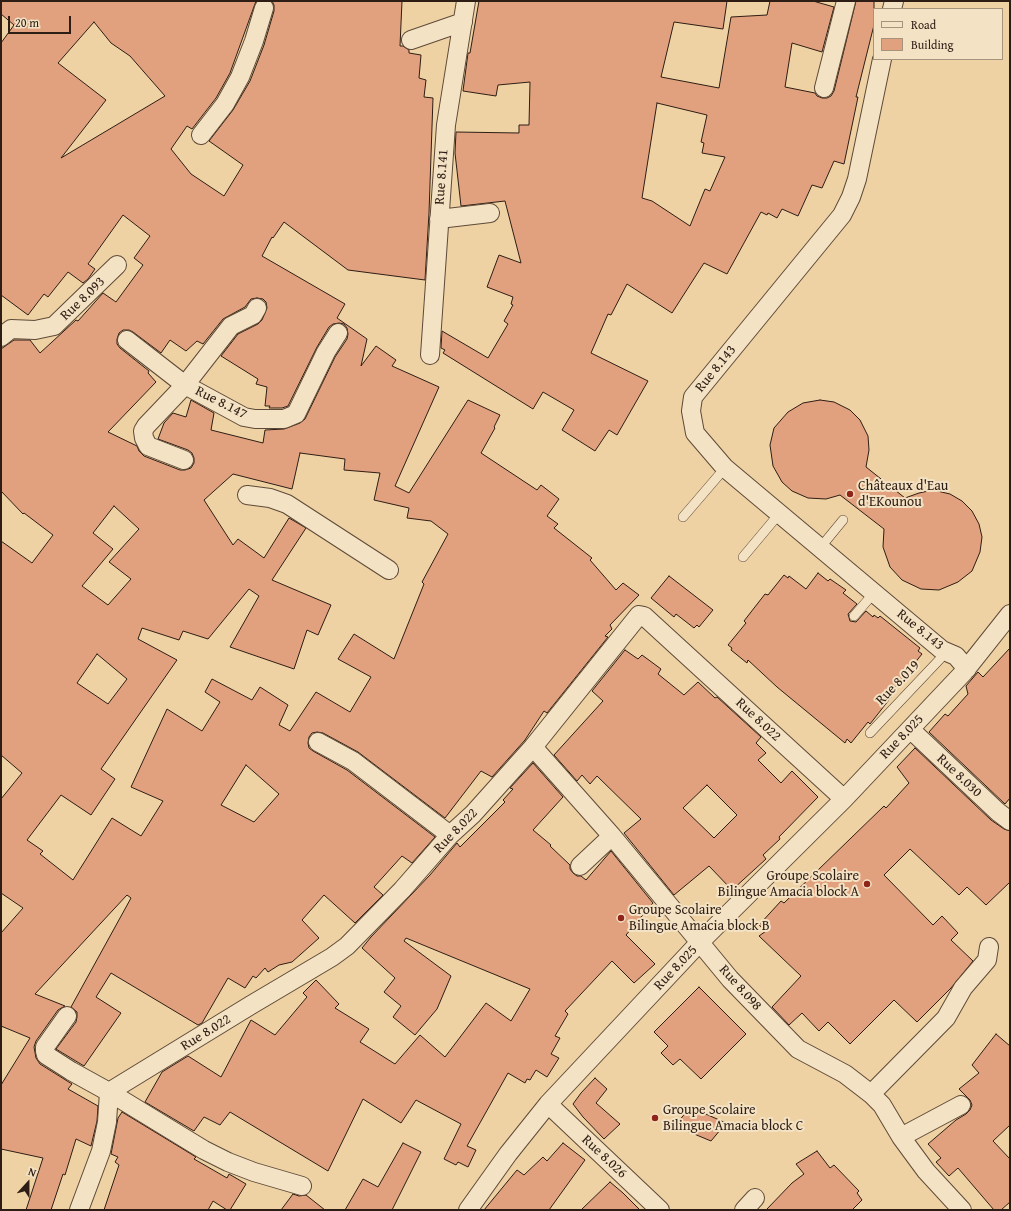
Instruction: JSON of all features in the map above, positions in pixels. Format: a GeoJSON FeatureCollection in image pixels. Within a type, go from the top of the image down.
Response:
{"type":"FeatureCollection","features":[{"type":"Feature","properties":{"kind":"street","name":"Rue 8.141"},"geometry":{"type":"LineString","coordinates":[[430,355],[446,125],[466,1]]}},
{"type":"Feature","properties":{"kind":"street"},"geometry":{"type":"LineString","coordinates":[[824,88],[846,1]]}},
{"type":"Feature","properties":{"kind":"street"},"geometry":{"type":"LineString","coordinates":[[201,135],[225,104],[240,77],[254,41],[264,8]]}},
{"type":"Feature","properties":{"kind":"street"},"geometry":{"type":"LineString","coordinates":[[411,40],[463,22]]}},
{"type":"Feature","properties":{"kind":"street","name":"Rue 8.143"},"geometry":{"type":"LineString","coordinates":[[882,60],[857,179],[851,197],[842,215],[693,397],[691,411],[695,433],[725,468],[942,650],[956,656],[967,669]]}},
{"type":"Feature","properties":{"kind":"street"},"geometry":{"type":"LineString","coordinates":[[439,219],[490,213]]}},
{"type":"Feature","properties":{"kind":"street","name":"Rue 8.093"},"geometry":{"type":"LineString","coordinates":[[4,328],[35,330],[54,326],[117,265]]}},
{"type":"Feature","properties":{"kind":"street","name":"Rue 8.147"},"geometry":{"type":"LineString","coordinates":[[257,308],[253,315],[231,326],[185,385],[244,417],[255,419],[284,419],[296,414],[300,409],[326,352],[338,333]]}},
{"type":"Feature","properties":{"kind":"street"},"geometry":{"type":"LineString","coordinates":[[127,340],[185,385],[143,431],[144,438],[148,446],[184,460]]}},
{"type":"Feature","properties":{"kind":"street"},"geometry":{"type":"LineString","coordinates":[[247,495],[270,498],[287,504],[389,570]]}},
{"type":"Feature","properties":{"kind":"street","name":"Rue 8.025"},"geometry":{"type":"LineString","coordinates":[[468,1210],[508,1154],[548,1104],[700,942],[844,799],[967,669],[1010,614]]}},
{"type":"Feature","properties":{"kind":"street","name":"Rue 8.022"},"geometry":{"type":"LineString","coordinates":[[109,1092],[332,957],[347,946],[402,890],[450,835],[473,814],[533,747],[636,616],[644,616],[844,799]]}},
{"type":"Feature","properties":{"kind":"street","name":"Rue 8.030"},"geometry":{"type":"LineString","coordinates":[[910,729],[987,802],[1010,821]]}},
{"type":"Feature","properties":{"kind":"street"},"geometry":{"type":"LineString","coordinates":[[318,742],[353,761],[450,835]]}},
{"type":"Feature","properties":{"kind":"street","name":"Rue 8.098"},"geometry":{"type":"LineString","coordinates":[[533,747],[612,836],[730,979],[798,1049],[845,1074],[882,1104],[901,1137],[926,1172],[962,1210]]}},
{"type":"Feature","properties":{"kind":"street"},"geometry":{"type":"LineString","coordinates":[[580,866],[612,836]]}},
{"type":"Feature","properties":{"kind":"street"},"geometry":{"type":"LineString","coordinates":[[871,1094],[946,1018],[963,988],[987,960],[989,947]]}},
{"type":"Feature","properties":{"kind":"street"},"geometry":{"type":"LineString","coordinates":[[67,1016],[45,1046],[46,1055],[204,1150],[228,1162],[254,1172],[302,1186]]}},
{"type":"Feature","properties":{"kind":"street"},"geometry":{"type":"LineString","coordinates":[[79,1210],[101,1151],[107,1122],[109,1092]]}},
{"type":"Feature","properties":{"kind":"street","name":"Rue 8.026"},"geometry":{"type":"LineString","coordinates":[[548,1104],[660,1210]]}},
{"type":"Feature","properties":{"kind":"street"},"geometry":{"type":"LineString","coordinates":[[901,1137],[961,1105]]}},
{"type":"Feature","properties":{"kind":"lane"},"geometry":{"type":"LineString","coordinates":[[684,517],[725,468]]}},
{"type":"Feature","properties":{"kind":"lane"},"geometry":{"type":"LineString","coordinates":[[743,558],[779,514]]}},
{"type":"Feature","properties":{"kind":"lane"},"geometry":{"type":"LineString","coordinates":[[820,548],[843,520]]}},
{"type":"Feature","properties":{"kind":"lane"},"geometry":{"type":"LineString","coordinates":[[854,616],[874,593]]}},
{"type":"Feature","properties":{"kind":"lane","name":"Rue 8.019"},"geometry":{"type":"LineString","coordinates":[[870,733],[940,659],[943,653],[942,650]]}},
{"type":"Feature","properties":{"kind":"building"},"geometry":{"type":"Polygon","coordinates":[[[1,1],[256,1],[230,73],[216,98],[192,129],[187,126],[171,149],[191,174],[224,196],[243,165],[209,141],[233,110],[250,81],[264,45],[274,11],[272,1],[402,1],[400,46],[403,46],[409,50],[409,53],[421,55],[419,78],[426,80],[424,97],[433,98],[425,280],[348,270],[284,222],[273,238],[272,237],[262,256],[345,304],[337,318],[367,339],[361,366],[376,346],[396,360],[392,366],[439,387],[395,486],[409,493],[468,400],[500,415],[494,427],[495,428],[481,453],[537,490],[541,485],[559,499],[547,516],[558,524],[554,528],[592,558],[590,560],[616,590],[623,583],[639,595],[610,625],[612,629],[605,636],[608,637],[547,713],[544,711],[525,740],[492,777],[481,771],[445,818],[358,752],[323,733],[312,733],[309,737],[309,748],[347,770],[435,837],[412,863],[402,856],[374,887],[383,895],[355,923],[324,895],[302,920],[319,938],[292,962],[279,965],[268,972],[265,968],[256,978],[253,976],[245,988],[228,978],[202,1023],[198,1025],[111,973],[96,997],[121,1013],[84,1066],[56,1049],[76,1022],[77,1012],[71,1007],[131,898],[127,895],[35,994],[65,1006],[58,1010],[36,1041],[34,1047],[36,1058],[40,1064],[72,1084],[68,1089],[98,1106],[97,1121],[91,1146],[76,1139],[65,1175],[63,1174],[51,1210],[26,1210],[43,1158],[1,1149],[1,1085],[30,1038],[1,1026],[1,933],[23,908],[1,893],[1,799],[22,773],[1,755],[1,541],[32,563],[53,535],[24,513],[23,514],[1,491],[1,349],[14,340],[30,340],[40,353],[76,320],[78,321],[103,293],[116,302],[143,265],[134,258],[150,236],[123,215],[88,264],[95,269],[83,283],[68,272],[48,297],[44,294],[28,315],[1,295],[1,43],[14,25],[1,14],[1,1]],[[94,22],[58,63],[106,100],[61,158],[165,96],[130,56],[111,43],[94,22]],[[257,298],[251,299],[245,307],[223,319],[203,344],[197,341],[186,351],[170,340],[161,353],[129,330],[123,330],[119,333],[117,344],[120,348],[149,371],[148,373],[156,382],[108,432],[137,446],[139,451],[144,456],[180,470],[185,470],[191,468],[194,463],[192,453],[188,450],[158,439],[164,423],[173,413],[186,417],[191,400],[214,413],[211,430],[263,443],[265,430],[284,429],[300,423],[305,419],[335,357],[347,339],[347,328],[344,324],[339,323],[333,324],[329,327],[317,347],[288,406],[282,408],[269,408],[270,406],[265,406],[267,387],[256,384],[258,379],[221,356],[238,334],[258,324],[262,320],[267,308],[266,302],[263,299],[257,298]],[[300,453],[292,489],[233,474],[204,500],[233,545],[238,539],[264,558],[289,518],[306,528],[272,580],[331,605],[318,635],[307,630],[294,669],[230,647],[259,596],[249,589],[208,639],[183,631],[179,640],[142,628],[138,639],[177,660],[101,769],[115,779],[91,815],[61,795],[27,840],[43,851],[40,854],[73,880],[112,818],[141,836],[163,801],[131,787],[167,709],[202,731],[220,702],[205,692],[212,679],[252,700],[260,687],[288,705],[279,725],[290,731],[316,692],[350,712],[371,677],[338,659],[354,634],[394,659],[424,584],[422,582],[448,534],[431,521],[407,518],[409,508],[374,500],[380,473],[344,470],[345,459],[300,453]],[[114,506],[93,533],[113,549],[82,586],[108,605],[131,579],[109,562],[139,529],[114,506]],[[97,654],[77,683],[108,704],[127,679],[97,654]],[[246,765],[221,805],[254,822],[279,794],[246,765]]]}},
{"type":"Feature","properties":{"kind":"building"},"geometry":{"type":"Polygon","coordinates":[[[479,1],[727,1],[723,29],[674,22],[661,77],[719,88],[731,17],[767,15],[770,1],[813,1],[834,7],[822,52],[792,43],[785,87],[815,93],[817,96],[827,98],[831,96],[834,91],[856,1],[874,1],[873,29],[856,97],[858,97],[844,164],[834,161],[822,188],[812,185],[798,216],[782,209],[777,218],[768,213],[767,215],[761,212],[727,274],[704,263],[672,313],[627,284],[611,315],[608,314],[591,353],[648,381],[617,435],[609,430],[595,451],[562,430],[574,410],[543,392],[533,409],[443,353],[445,350],[441,348],[442,331],[488,358],[508,324],[504,321],[513,305],[511,304],[513,297],[487,287],[499,255],[521,263],[505,201],[461,206],[455,153],[456,132],[519,133],[519,125],[529,125],[530,82],[498,85],[496,96],[463,91],[468,53],[470,53],[479,1]],[[657,103],[642,198],[652,201],[690,226],[705,189],[710,191],[725,157],[702,153],[704,143],[701,142],[707,115],[657,103]]]}},
{"type":"Feature","properties":{"kind":"building","name":"Châteaux d'Eau d'EKounou"},"geometry":{"type":"Polygon","coordinates":[[[820,400],[834,402],[850,410],[860,420],[868,436],[869,450],[866,467],[905,498],[933,490],[950,494],[962,501],[972,511],[979,524],[982,537],[980,552],[972,571],[958,582],[939,590],[921,589],[902,580],[890,567],[883,547],[884,529],[840,495],[826,499],[808,498],[792,491],[782,482],[773,466],[770,445],[774,428],[788,412],[803,403],[820,400]]]}},
{"type":"Feature","properties":{"kind":"building"},"geometry":{"type":"Polygon","coordinates":[[[818,573],[828,581],[830,579],[846,590],[843,593],[857,604],[848,614],[850,621],[856,622],[866,611],[873,617],[874,615],[878,618],[880,616],[920,648],[918,651],[922,654],[890,694],[892,696],[870,724],[868,722],[851,743],[847,739],[845,743],[777,687],[748,660],[747,663],[731,650],[732,648],[728,645],[746,623],[744,621],[765,594],[768,595],[784,575],[788,578],[789,576],[806,589],[818,573]]]}},
{"type":"Feature","properties":{"kind":"building"},"geometry":{"type":"Polygon","coordinates":[[[669,576],[713,610],[699,627],[697,625],[694,628],[676,614],[674,617],[651,598],[669,576]]]}},
{"type":"Feature","properties":{"kind":"building"},"geometry":{"type":"Polygon","coordinates":[[[1010,648],[1010,798],[1005,804],[929,732],[945,714],[948,716],[968,694],[966,686],[978,672],[983,677],[1010,648]]]}},
{"type":"Feature","properties":{"kind":"building"},"geometry":{"type":"Polygon","coordinates":[[[625,650],[638,659],[642,655],[661,669],[658,674],[684,695],[698,682],[715,698],[717,697],[761,737],[756,743],[766,753],[758,760],[781,783],[792,771],[818,797],[779,837],[780,839],[763,855],[766,859],[732,890],[709,866],[674,895],[624,833],[641,819],[597,776],[590,784],[582,775],[577,781],[554,755],[603,701],[592,691],[625,650]],[[707,785],[683,808],[714,838],[737,815],[707,785]]]}},
{"type":"Feature","properties":{"kind":"building"},"geometry":{"type":"Polygon","coordinates":[[[915,748],[991,820],[1004,829],[1010,831],[1010,882],[986,905],[967,887],[959,895],[910,849],[884,875],[933,925],[942,916],[958,933],[951,940],[973,961],[951,988],[917,1022],[894,1000],[850,1044],[828,1022],[819,1031],[802,1013],[789,1025],[772,1007],[801,976],[759,936],[766,931],[759,925],[781,901],[784,903],[884,806],[886,808],[909,783],[897,767],[915,748]]]}},
{"type":"Feature","properties":{"kind":"building"},"geometry":{"type":"Polygon","coordinates":[[[533,763],[563,797],[533,830],[551,845],[550,846],[570,865],[570,869],[573,873],[586,880],[611,851],[653,903],[626,935],[655,964],[634,983],[612,961],[565,1011],[568,1014],[555,1036],[560,1038],[551,1054],[559,1058],[547,1077],[536,1070],[530,1080],[527,1079],[525,1083],[508,1073],[467,1146],[476,1150],[468,1167],[458,1162],[456,1165],[444,1159],[461,1124],[416,1100],[401,1123],[363,1099],[328,1171],[230,1112],[220,1125],[204,1117],[194,1131],[145,1102],[162,1072],[188,1056],[221,1077],[251,1020],[275,1035],[307,997],[303,993],[316,980],[339,1004],[335,1008],[369,1029],[360,1042],[395,1064],[420,1035],[445,1057],[486,1003],[511,1021],[530,989],[406,938],[404,941],[451,976],[437,1009],[415,1035],[393,1017],[401,1006],[384,992],[395,978],[362,948],[430,875],[457,843],[460,847],[505,802],[503,800],[513,789],[510,788],[533,763]]]}},
{"type":"Feature","properties":{"kind":"building"},"geometry":{"type":"Polygon","coordinates":[[[699,987],[746,1034],[701,1079],[680,1059],[673,1065],[661,1053],[668,1046],[654,1032],[699,987]]]}},
{"type":"Feature","properties":{"kind":"building"},"geometry":{"type":"Polygon","coordinates":[[[996,1034],[1010,1046],[1010,1125],[993,1141],[1010,1159],[1010,1202],[1001,1210],[994,1210],[958,1168],[949,1176],[936,1162],[941,1158],[928,1144],[970,1110],[972,1105],[970,1100],[959,1089],[979,1073],[972,1065],[996,1034]]]}},
{"type":"Feature","properties":{"kind":"building"},"geometry":{"type":"Polygon","coordinates":[[[595,1078],[607,1089],[596,1103],[620,1124],[604,1139],[573,1104],[595,1078]]]}},
{"type":"Feature","properties":{"kind":"building"},"geometry":{"type":"Polygon","coordinates":[[[690,1107],[726,1123],[711,1141],[675,1126],[690,1107]]]}},
{"type":"Feature","properties":{"kind":"building"},"geometry":{"type":"Polygon","coordinates":[[[122,1112],[196,1157],[194,1159],[227,1178],[229,1174],[246,1184],[230,1210],[227,1210],[213,1201],[208,1210],[104,1210],[119,1165],[115,1162],[118,1157],[111,1154],[118,1118],[122,1112]]]}},
{"type":"Feature","properties":{"kind":"building"},"geometry":{"type":"Polygon","coordinates":[[[403,1143],[421,1152],[392,1210],[345,1210],[363,1179],[378,1187],[403,1143]]]}},
{"type":"Feature","properties":{"kind":"building"},"geometry":{"type":"Polygon","coordinates":[[[563,1143],[585,1160],[549,1210],[484,1210],[517,1170],[524,1175],[543,1157],[547,1161],[563,1143]]]}},
{"type":"Feature","properties":{"kind":"building"},"geometry":{"type":"Polygon","coordinates":[[[817,1151],[830,1168],[834,1165],[859,1191],[857,1193],[862,1200],[852,1210],[766,1210],[792,1183],[804,1174],[796,1164],[817,1151]]]}},
{"type":"Feature","properties":{"kind":"building"},"geometry":{"type":"Polygon","coordinates":[[[610,1182],[623,1193],[640,1210],[581,1210],[610,1182]]]}},
{"type":"Feature","properties":{"kind":"building"},"geometry":{"type":"Polygon","coordinates":[[[293,1194],[299,1196],[306,1195],[325,1210],[281,1210],[293,1194]]]}},
{"type":"Feature","properties":{"kind":"place","name":"Châteaux d'Eau d'EKounou"},"geometry":{"type":"Point","coordinates":[850,494]}},
{"type":"Feature","properties":{"kind":"place","name":"Groupe Scolaire Bilingue Amacia block A"},"geometry":{"type":"Point","coordinates":[867,884]}},
{"type":"Feature","properties":{"kind":"place","name":"Groupe Scolaire Bilingue Amacia block B"},"geometry":{"type":"Point","coordinates":[621,918]}},
{"type":"Feature","properties":{"kind":"place","name":"Groupe Scolaire Bilingue Amacia block C"},"geometry":{"type":"Point","coordinates":[655,1118]}}]}
